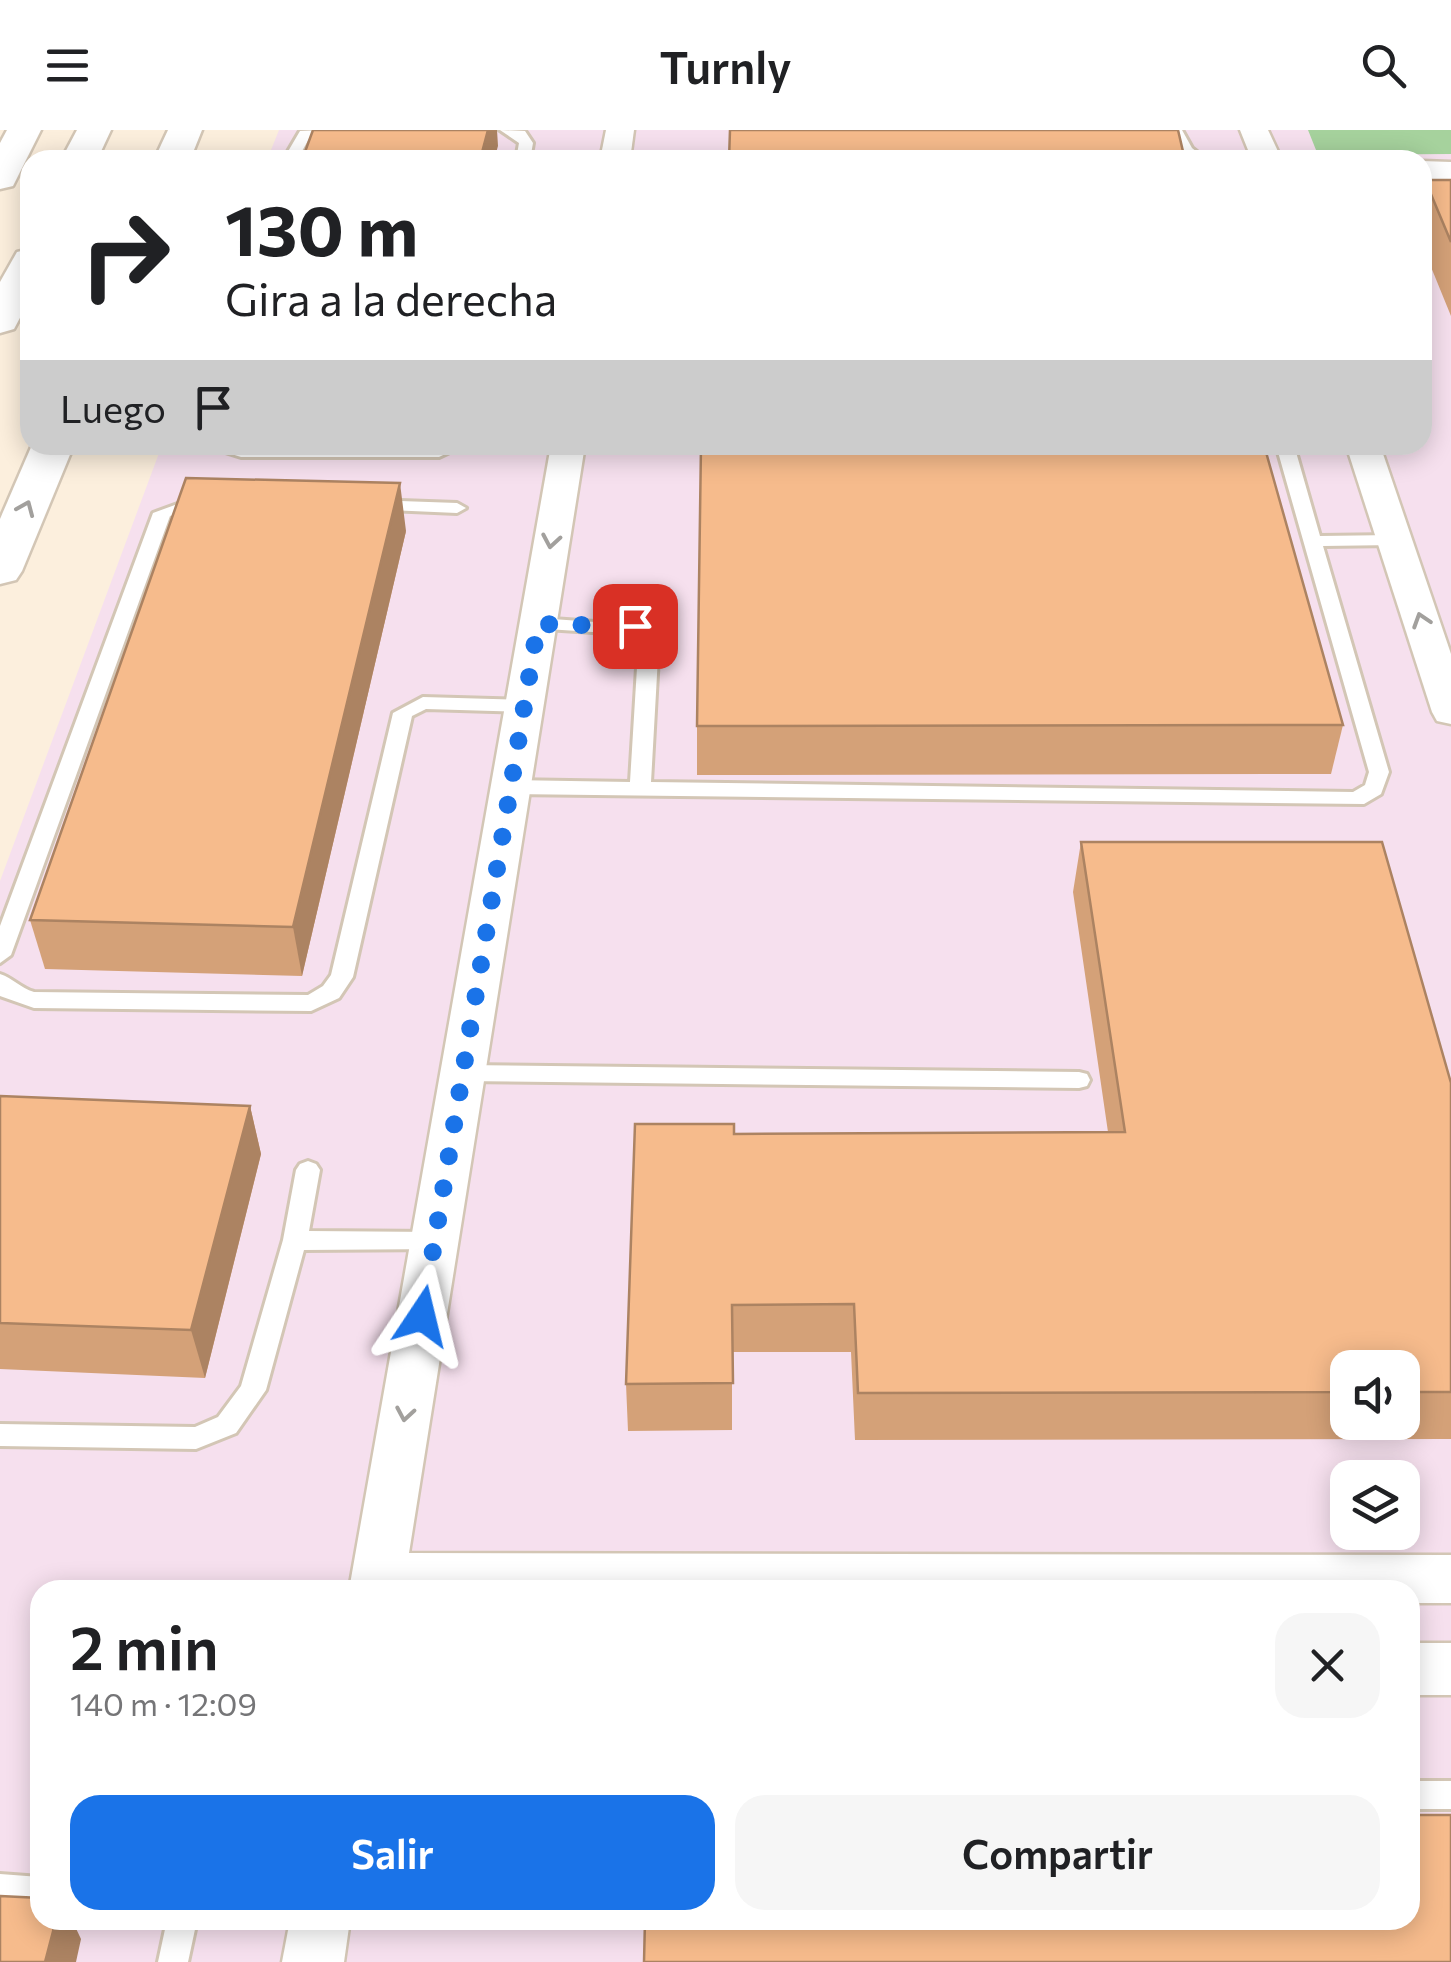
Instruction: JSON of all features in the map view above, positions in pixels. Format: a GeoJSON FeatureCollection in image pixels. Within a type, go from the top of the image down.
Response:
{"type":"FeatureCollection","features":[{"type":"Feature","properties":{"kind":"highway"},"geometry":{"type":"LineString","coordinates":[[0,178],[24,130]]}},
{"type":"Feature","properties":{"kind":"highway"},"geometry":{"type":"LineString","coordinates":[[0,320],[20,280]]}},
{"type":"Feature","properties":{"kind":"highway"},"geometry":{"type":"LineString","coordinates":[[0,571],[48,455]]}},
{"type":"Feature","properties":{"kind":"street"},"geometry":{"type":"LineString","coordinates":[[378,1580],[566,455]]}},
{"type":"Feature","properties":{"kind":"street"},"geometry":{"type":"LineString","coordinates":[[1366,455],[1451,712]]}},
{"type":"Feature","properties":{"kind":"street"},"geometry":{"type":"LineString","coordinates":[[1182,1580],[1451,1579]]}},
{"type":"Feature","properties":{"kind":"street"},"geometry":{"type":"LineString","coordinates":[[1420,1669],[1451,1669]]}},
{"type":"Feature","properties":{"kind":"street"},"geometry":{"type":"LineString","coordinates":[[313,1962],[318,1930]]}},
{"type":"Feature","properties":{"kind":"lane"},"geometry":{"type":"LineString","coordinates":[[295,150],[304,134],[318,130]]}},
{"type":"Feature","properties":{"kind":"lane"},"geometry":{"type":"LineString","coordinates":[[507,130],[520,134],[525,150]]}},
{"type":"Feature","properties":{"kind":"lane"},"geometry":{"type":"LineString","coordinates":[[510,788],[1357,799],[1374,789],[1378,772],[1288,455]]}},
{"type":"Feature","properties":{"kind":"lane"},"geometry":{"type":"LineString","coordinates":[[0,955],[162,514],[203,499],[222,500]]}},
{"type":"Feature","properties":{"kind":"lane"},"geometry":{"type":"LineString","coordinates":[[359,504],[457,508]]}},
{"type":"Feature","properties":{"kind":"lane"},"geometry":{"type":"LineString","coordinates":[[1313,541],[1394,540]]}},
{"type":"Feature","properties":{"kind":"lane"},"geometry":{"type":"LineString","coordinates":[[538,624],[646,630],[650,638],[640,789]]}},
{"type":"Feature","properties":{"kind":"lane"},"geometry":{"type":"LineString","coordinates":[[0,982],[11,994],[34,1000],[311,1003],[331,992],[342,976],[403,714],[423,703],[524,706]]}},
{"type":"Feature","properties":{"kind":"lane"},"geometry":{"type":"LineString","coordinates":[[462,1073],[1079,1080]]}},
{"type":"Feature","properties":{"kind":"lane"},"geometry":{"type":"LineString","coordinates":[[0,1435],[196,1438],[227,1425],[253,1390],[295,1240],[308,1170]]}},
{"type":"Feature","properties":{"kind":"lane"},"geometry":{"type":"LineString","coordinates":[[295,1240],[434,1242]]}},
{"type":"Feature","properties":{"kind":"lane"},"geometry":{"type":"LineString","coordinates":[[1420,1795],[1451,1794]]}},
{"type":"Feature","properties":{"kind":"lane"},"geometry":{"type":"LineString","coordinates":[[0,1890],[30,1892]]}},
{"type":"Feature","properties":{"kind":"lane"},"geometry":{"type":"LineString","coordinates":[[173,1962],[180,1930]]}},
{"type":"Feature","properties":{"kind":"shaded area"},"geometry":{"type":"Polygon","coordinates":[[[279,130],[1451,130],[1451,1962],[0,1962],[0,881],[158,455],[1432,455],[1432,150],[271,150],[279,130]]]}},
{"type":"Feature","properties":{"kind":"green space"},"geometry":{"type":"Polygon","coordinates":[[[1308,130],[1451,130],[1451,154],[1432,154],[1432,150],[1316,150],[1308,130]]]}},
{"type":"Feature","properties":{"kind":"building"},"geometry":{"type":"Polygon","coordinates":[[[313,130],[488,130],[483,150],[306,150],[313,130]]]}},
{"type":"Feature","properties":{"kind":"building"},"geometry":{"type":"Polygon","coordinates":[[[730,130],[1178,130],[1183,150],[729,150],[730,130]]]}},
{"type":"Feature","properties":{"kind":"building"},"geometry":{"type":"Polygon","coordinates":[[[1432,180],[1451,180],[1451,242],[1432,197],[1432,180]]]}},
{"type":"Feature","properties":{"kind":"building"},"geometry":{"type":"Polygon","coordinates":[[[701,455],[1267,455],[1343,725],[697,726],[701,455]]]}},
{"type":"Feature","properties":{"kind":"building"},"geometry":{"type":"Polygon","coordinates":[[[186,478],[400,483],[293,927],[30,920],[186,478]]]}},
{"type":"Feature","properties":{"kind":"building"},"geometry":{"type":"Polygon","coordinates":[[[1081,842],[1382,842],[1451,1083],[1451,1392],[1420,1392],[1420,1350],[1330,1350],[1330,1392],[858,1393],[854,1304],[732,1305],[733,1383],[626,1384],[635,1124],[734,1124],[734,1134],[1125,1132],[1081,842]]]}},
{"type":"Feature","properties":{"kind":"building"},"geometry":{"type":"Polygon","coordinates":[[[0,1096],[250,1106],[191,1330],[0,1323],[0,1096]]]}},
{"type":"Feature","properties":{"kind":"building"},"geometry":{"type":"Polygon","coordinates":[[[1420,1815],[1451,1815],[1451,1962],[644,1962],[645,1930],[1420,1930],[1420,1815]]]}},
{"type":"Feature","properties":{"kind":"building"},"geometry":{"type":"Polygon","coordinates":[[[0,1896],[30,1898],[30,1930],[53,1930],[45,1962],[0,1962],[0,1896]]]}},
{"type":"Feature","properties":{"kind":"route"},"geometry":{"type":"LineString","coordinates":[[422,1316],[538,624],[635,626]]}}]}
